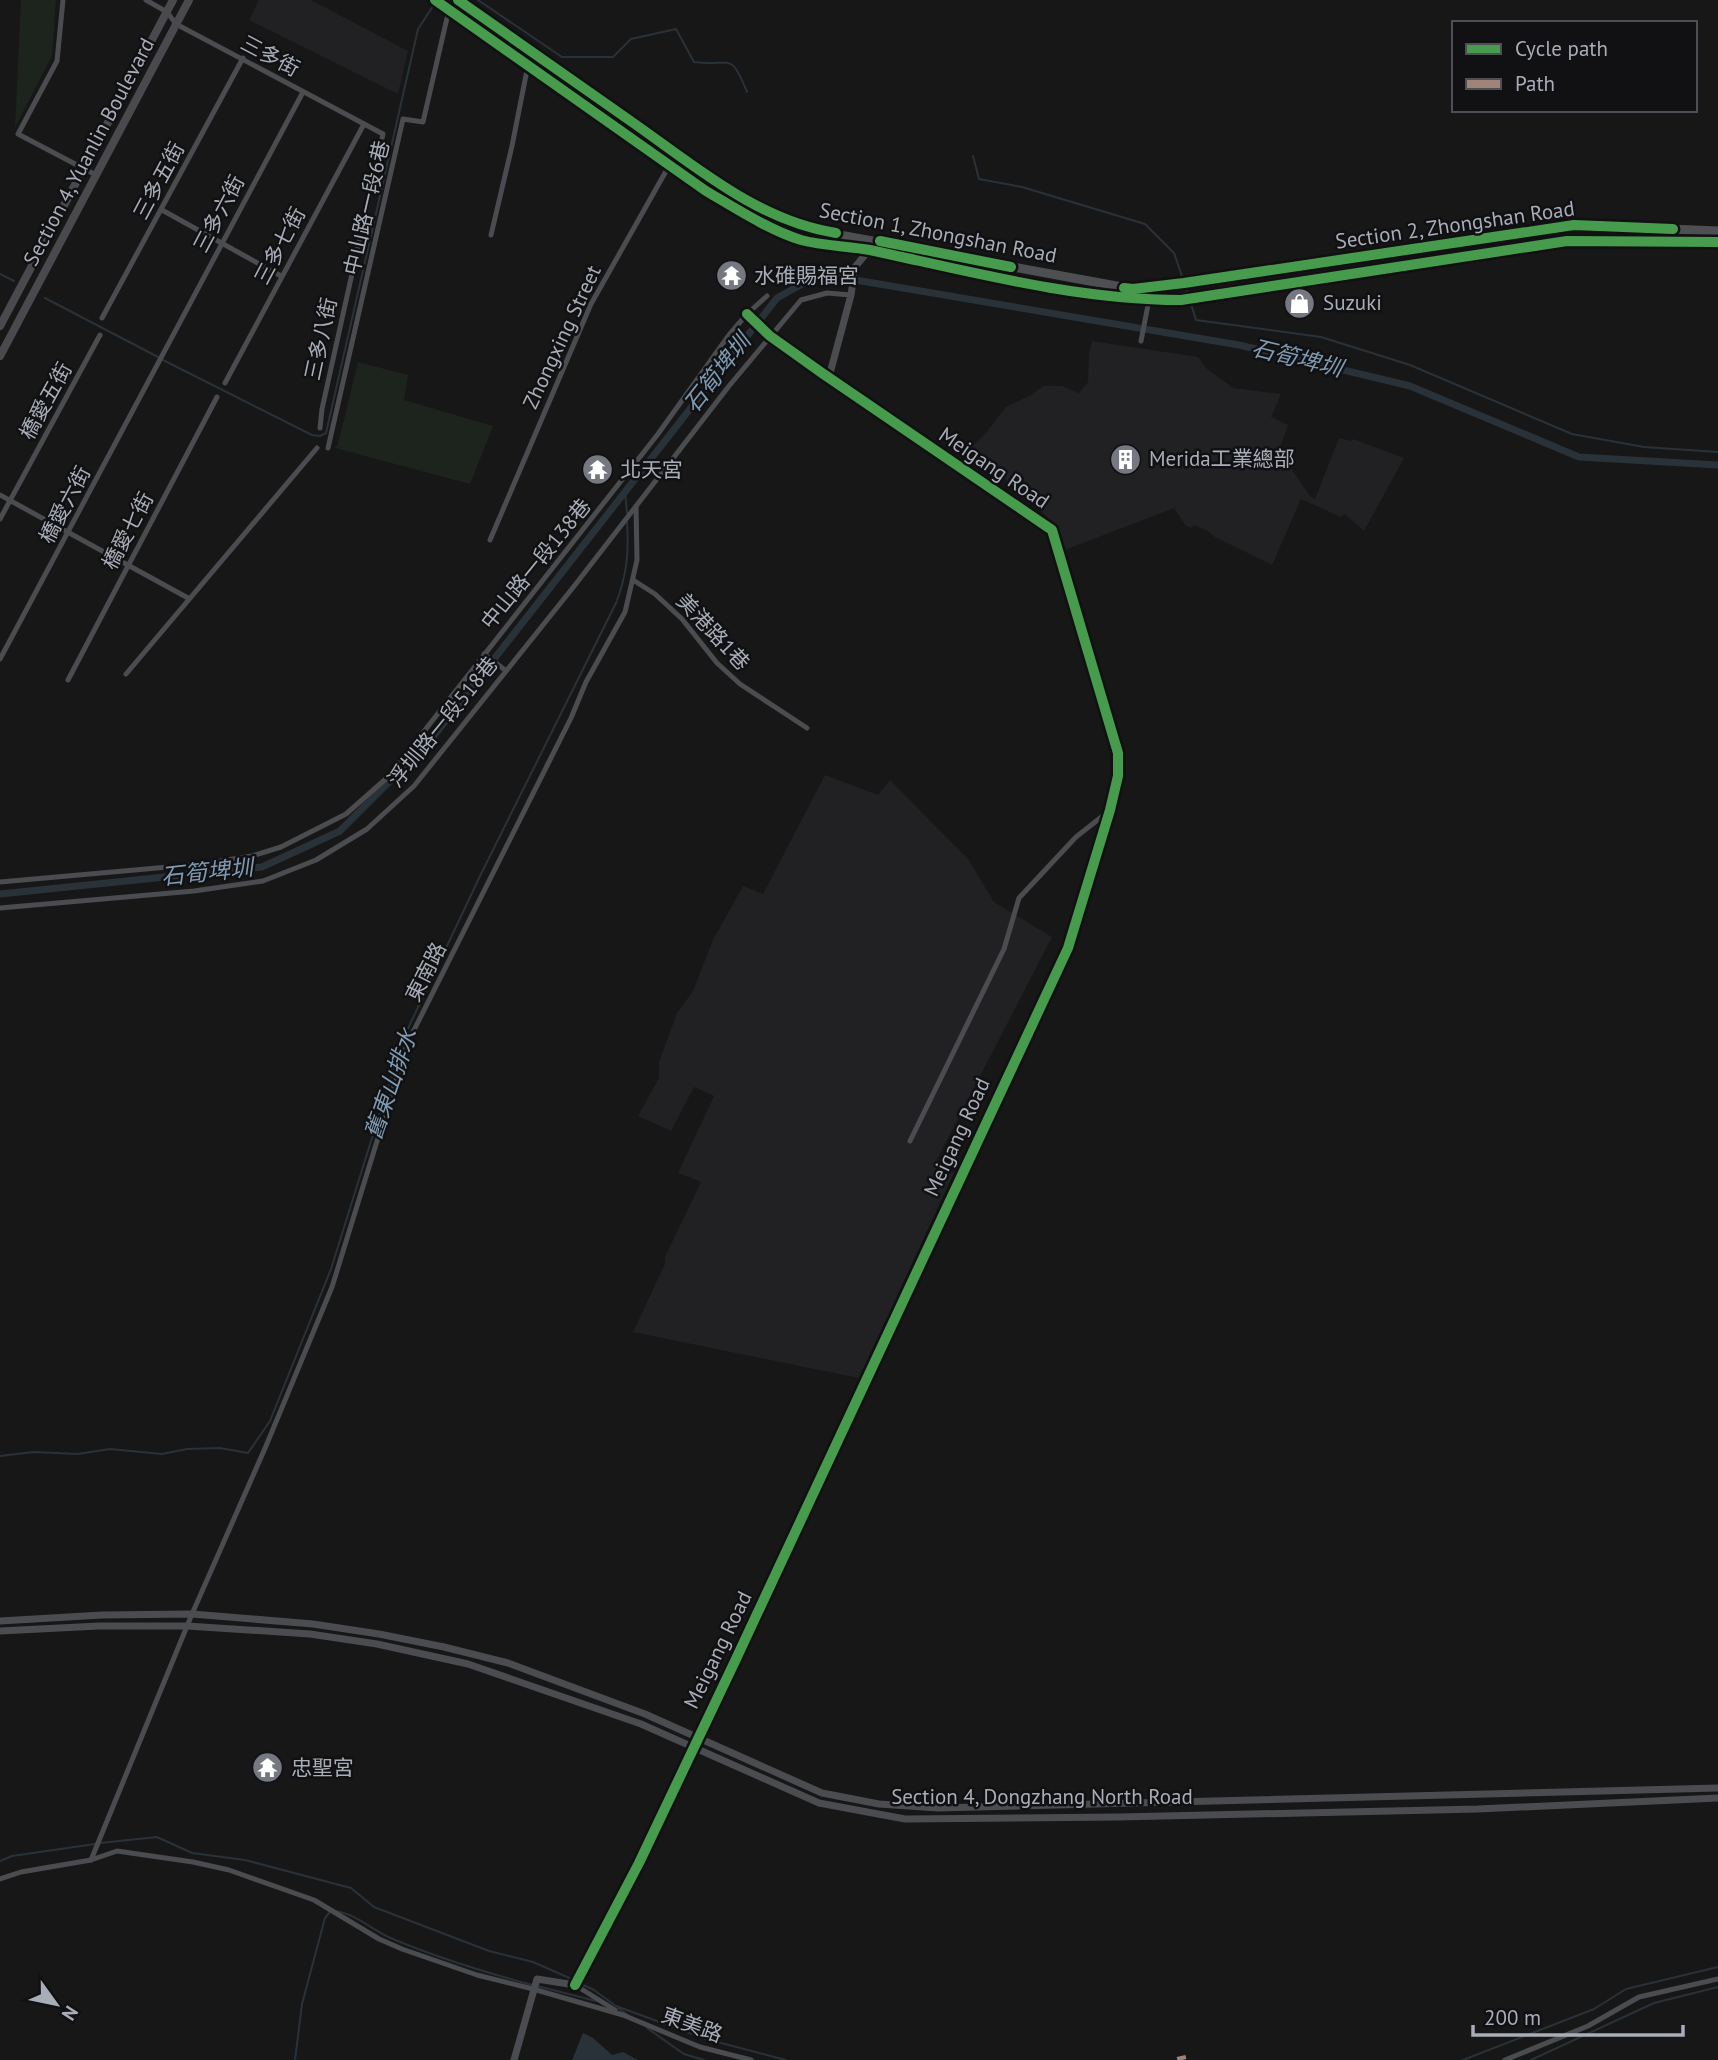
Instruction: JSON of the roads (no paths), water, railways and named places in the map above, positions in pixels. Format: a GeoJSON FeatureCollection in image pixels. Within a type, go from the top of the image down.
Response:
{"type":"FeatureCollection","features":[{"type":"Feature","properties":{"kind":"main road","name":"Section 4, Yuanlin Boulevard"},"geometry":{"type":"LineString","coordinates":[[0,326],[173,0]]}},
{"type":"Feature","properties":{"kind":"main road","name":"Section 4, Yuanlin Boulevard"},"geometry":{"type":"LineString","coordinates":[[1,354],[189,0]]}},
{"type":"Feature","properties":{"kind":"main road","name":"Section 1, Zhongshan Road"},"geometry":{"type":"LineString","coordinates":[[459,0],[678,155],[767,212],[818,231],[887,242],[1064,278],[1133,289],[1184,284]]}},
{"type":"Feature","properties":{"kind":"main road","name":"Section 1, Zhongshan Road"},"geometry":{"type":"LineString","coordinates":[[438,2],[706,191],[742,212],[801,240],[867,250],[1059,288],[1149,300],[1181,300]]}},
{"type":"Feature","properties":{"kind":"main road","name":"Section 2, Zhongshan Road"},"geometry":{"type":"LineString","coordinates":[[1184,284],[1574,225],[1718,231]]}},
{"type":"Feature","properties":{"kind":"main road","name":"Section 2, Zhongshan Road"},"geometry":{"type":"LineString","coordinates":[[1181,300],[1567,241],[1718,242]]}},
{"type":"Feature","properties":{"kind":"street"},"geometry":{"type":"LineString","coordinates":[[63,0],[57,61],[18,134],[96,175]]}},
{"type":"Feature","properties":{"kind":"street","name":"三多街"},"geometry":{"type":"LineString","coordinates":[[146,0],[167,12],[176,24],[383,134]]}},
{"type":"Feature","properties":{"kind":"street","name":"中山路一段6巷"},"geometry":{"type":"LineString","coordinates":[[328,447],[403,119],[423,122],[447,18],[459,0]]}},
{"type":"Feature","properties":{"kind":"street","name":"三多五街"},"geometry":{"type":"LineString","coordinates":[[102,318],[243,58]]}},
{"type":"Feature","properties":{"kind":"street"},"geometry":{"type":"LineString","coordinates":[[491,235],[512,146],[527,65]]}},
{"type":"Feature","properties":{"kind":"street","name":"三多六街"},"geometry":{"type":"LineString","coordinates":[[156,365],[303,92]]}},
{"type":"Feature","properties":{"kind":"street","name":"三多七街"},"geometry":{"type":"LineString","coordinates":[[225,383],[364,124]]}},
{"type":"Feature","properties":{"kind":"street","name":"三多八街"},"geometry":{"type":"LineString","coordinates":[[320,428],[383,134]]}},
{"type":"Feature","properties":{"kind":"street","name":"Zhongxing Street"},"geometry":{"type":"LineString","coordinates":[[490,540],[591,304],[670,164],[678,155]]}},
{"type":"Feature","properties":{"kind":"street"},"geometry":{"type":"LineString","coordinates":[[162,209],[281,276]]}},
{"type":"Feature","properties":{"kind":"street"},"geometry":{"type":"LineString","coordinates":[[747,314],[770,336],[829,377],[855,267],[867,250],[887,242]]}},
{"type":"Feature","properties":{"kind":"street"},"geometry":{"type":"LineString","coordinates":[[633,580],[637,561],[636,506],[801,300],[827,293],[851,291]]}},
{"type":"Feature","properties":{"kind":"street","name":"中山路一段138巷"},"geometry":{"type":"LineString","coordinates":[[0,881],[202,864],[252,856],[281,847],[346,814],[388,777],[659,435],[747,314],[767,296]]}},
{"type":"Feature","properties":{"kind":"street"},"geometry":{"type":"LineString","coordinates":[[1142,341],[1149,300]]}},
{"type":"Feature","properties":{"kind":"street","name":"橋愛五街"},"geometry":{"type":"LineString","coordinates":[[0,519],[100,335]]}},
{"type":"Feature","properties":{"kind":"street","name":"橋愛六街"},"geometry":{"type":"LineString","coordinates":[[0,659],[156,365]]}},
{"type":"Feature","properties":{"kind":"street","name":"Meigang Road"},"geometry":{"type":"LineString","coordinates":[[578,1982],[639,1863],[853,1412],[1068,948],[1118,776],[1118,753],[1052,530],[829,377]]}},
{"type":"Feature","properties":{"kind":"street","name":"橋愛七街"},"geometry":{"type":"LineString","coordinates":[[68,680],[217,397]]}},
{"type":"Feature","properties":{"kind":"street"},"geometry":{"type":"LineString","coordinates":[[125,674],[317,448]]}},
{"type":"Feature","properties":{"kind":"street"},"geometry":{"type":"LineString","coordinates":[[0,495],[188,598]]}},
{"type":"Feature","properties":{"kind":"street","name":"浮圳路一段518巷"},"geometry":{"type":"LineString","coordinates":[[0,908],[263,881],[316,860],[367,829],[404,796],[636,506]]}},
{"type":"Feature","properties":{"kind":"street","name":"東南路"},"geometry":{"type":"LineString","coordinates":[[90,1860],[332,1287],[407,1044],[571,718],[586,682],[625,612],[633,580]]}},
{"type":"Feature","properties":{"kind":"street","name":"美港路1巷"},"geometry":{"type":"LineString","coordinates":[[633,580],[655,594],[681,619],[717,663],[740,684],[807,728]]}},
{"type":"Feature","properties":{"kind":"street"},"geometry":{"type":"LineString","coordinates":[[484,654],[505,670]]}},
{"type":"Feature","properties":{"kind":"street"},"geometry":{"type":"LineString","coordinates":[[910,1141],[1004,949],[1019,898],[1076,837],[1110,810]]}},
{"type":"Feature","properties":{"kind":"street","name":"Section 4, Dongzhang North Road"},"geometry":{"type":"LineString","coordinates":[[0,1621],[102,1615],[192,1614],[313,1624],[444,1647],[508,1663],[645,1714],[822,1793],[878,1804],[938,1808],[1179,1804],[1718,1788]]}},
{"type":"Feature","properties":{"kind":"street","name":"Section 4, Dongzhang North Road"},"geometry":{"type":"LineString","coordinates":[[0,1631],[99,1626],[187,1626],[310,1634],[377,1644],[468,1664],[640,1724],[819,1803],[905,1819],[1478,1809],[1718,1798]]}},
{"type":"Feature","properties":{"kind":"street"},"geometry":{"type":"LineString","coordinates":[[1179,1804],[1179,1816]]}},
{"type":"Feature","properties":{"kind":"street"},"geometry":{"type":"LineString","coordinates":[[0,1879],[22,1872],[90,1860],[117,1851],[193,1862],[229,1870],[314,1900],[379,1939],[402,1949],[477,1975],[623,2015]]}},
{"type":"Feature","properties":{"kind":"street"},"geometry":{"type":"LineString","coordinates":[[513,2060],[537,1979],[578,1982],[623,2015]]}},
{"type":"Feature","properties":{"kind":"street"},"geometry":{"type":"LineString","coordinates":[[1505,2060],[1587,2026],[1640,1997],[1718,1979]]}},
{"type":"Feature","properties":{"kind":"street","name":"東美路"},"geometry":{"type":"LineString","coordinates":[[623,2015],[700,2047],[751,2060]]}},
{"type":"Feature","properties":{"kind":"waterway"},"geometry":{"type":"LineString","coordinates":[[478,0],[562,57],[613,57],[631,39],[676,29],[694,62],[733,65],[747,92]]}},
{"type":"Feature","properties":{"kind":"waterway"},"geometry":{"type":"LineString","coordinates":[[163,360],[312,435],[320,436],[326,433],[418,29],[435,3]]}},
{"type":"Feature","properties":{"kind":"waterway"},"geometry":{"type":"LineString","coordinates":[[973,156],[979,179],[1022,187],[1145,224],[1174,253],[1183,279]]}},
{"type":"Feature","properties":{"kind":"waterway"},"geometry":{"type":"LineString","coordinates":[[0,274],[14,281]]}},
{"type":"Feature","properties":{"kind":"waterway","name":"石筍埤圳"},"geometry":{"type":"LineString","coordinates":[[0,894],[262,867],[340,831],[429,742],[777,298],[820,274],[1239,345],[1410,386],[1579,457],[1718,465]]}},
{"type":"Feature","properties":{"kind":"waterway"},"geometry":{"type":"LineString","coordinates":[[1184,284],[1188,295]]}},
{"type":"Feature","properties":{"kind":"waterway"},"geometry":{"type":"LineString","coordinates":[[45,298],[158,357]]}},
{"type":"Feature","properties":{"kind":"waterway"},"geometry":{"type":"LineString","coordinates":[[1191,304],[1196,320],[1321,337],[1410,365],[1572,434],[1644,447],[1718,452]]}},
{"type":"Feature","properties":{"kind":"waterway","name":"舊東山排水"},"geometry":{"type":"LineString","coordinates":[[625,491],[627,513]]}},
{"type":"Feature","properties":{"kind":"waterway","name":"舊東山排水"},"geometry":{"type":"LineString","coordinates":[[0,1456],[34,1452],[78,1454],[110,1449],[162,1454],[187,1449],[220,1448],[248,1453],[270,1421],[331,1269],[403,1039],[480,876],[616,603],[626,563],[627,522]]}},
{"type":"Feature","properties":{"kind":"waterway"},"geometry":{"type":"LineString","coordinates":[[100,1843],[157,1837],[192,1853],[245,1860],[351,1888],[374,1907],[489,1951],[533,1962],[574,1980]]}},
{"type":"Feature","properties":{"kind":"waterway"},"geometry":{"type":"LineString","coordinates":[[0,1861],[12,1856],[95,1844]]}},
{"type":"Feature","properties":{"kind":"waterway"},"geometry":{"type":"LineString","coordinates":[[335,1911],[427,1952],[532,1985]]}},
{"type":"Feature","properties":{"kind":"waterway"},"geometry":{"type":"LineString","coordinates":[[295,2060],[302,2004],[325,1918],[330,1912]]}},
{"type":"Feature","properties":{"kind":"waterway"},"geometry":{"type":"LineString","coordinates":[[1463,2060],[1594,2009],[1626,1989],[1718,1967]]}},
{"type":"Feature","properties":{"kind":"waterway"},"geometry":{"type":"LineString","coordinates":[[579,1983],[616,2006],[706,2039],[786,2060]]}},
{"type":"Feature","properties":{"kind":"waterway"},"geometry":{"type":"LineString","coordinates":[[537,1986],[596,2001]]}},
{"type":"Feature","properties":{"kind":"waterway"},"geometry":{"type":"LineString","coordinates":[[1531,2060],[1654,2003],[1718,1987]]}},
{"type":"Feature","properties":{"kind":"waterway"},"geometry":{"type":"LineString","coordinates":[[618,2008],[628,2015]]}},
{"type":"Feature","properties":{"kind":"waterway"},"geometry":{"type":"LineString","coordinates":[[647,2028],[684,2054],[704,2060]]}},
{"type":"Feature","properties":{"kind":"place","name":"水碓賜福宮"},"geometry":{"type":"Point","coordinates":[731,276]}},
{"type":"Feature","properties":{"kind":"place","name":"Suzuki"},"geometry":{"type":"Point","coordinates":[1300,303]}},
{"type":"Feature","properties":{"kind":"place","name":"Merida工業總部"},"geometry":{"type":"Point","coordinates":[1126,459]}},
{"type":"Feature","properties":{"kind":"place","name":"北天宮"},"geometry":{"type":"Point","coordinates":[597,470]}},
{"type":"Feature","properties":{"kind":"place","name":"忠聖宮"},"geometry":{"type":"Point","coordinates":[268,1768]}}]}
